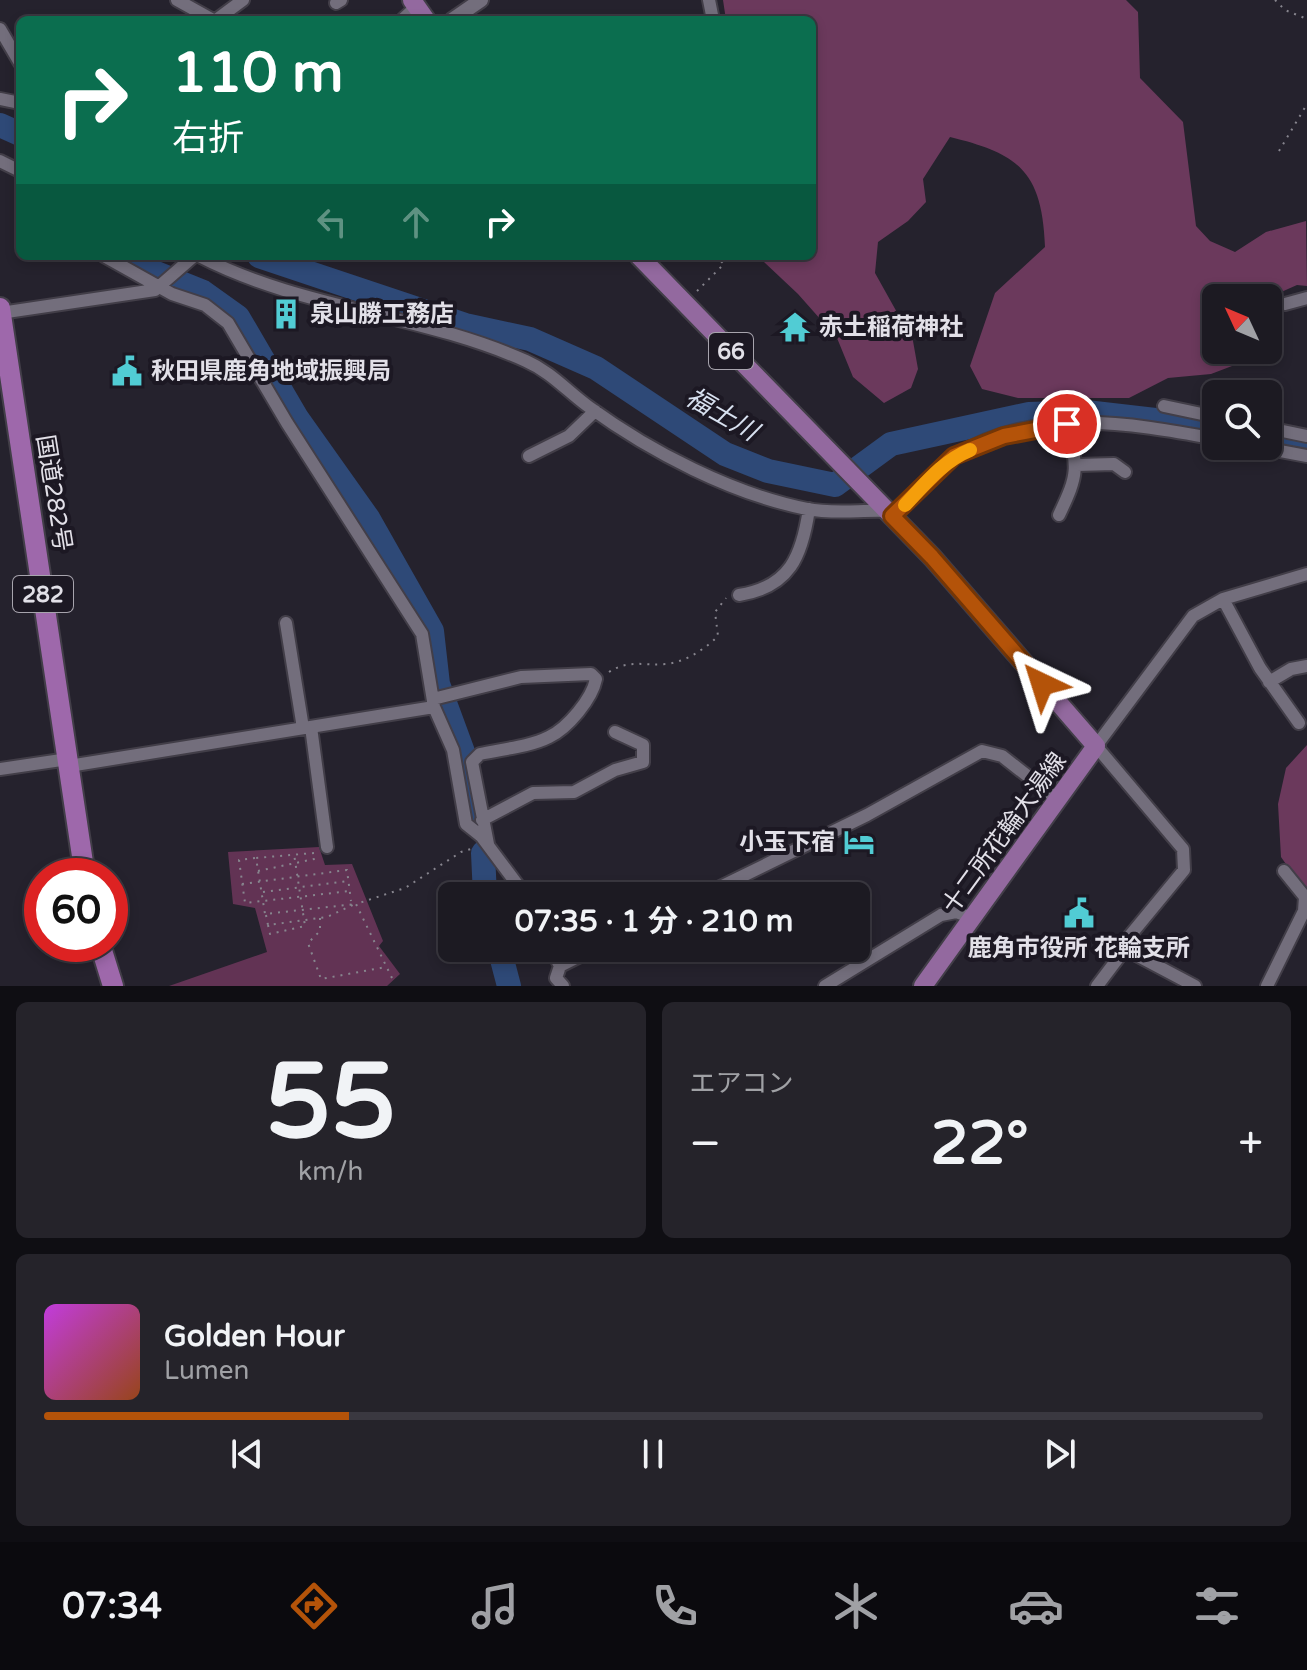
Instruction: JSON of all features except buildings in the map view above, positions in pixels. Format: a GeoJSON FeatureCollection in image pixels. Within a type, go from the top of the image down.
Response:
{"type":"FeatureCollection","features":[{"type":"Feature","properties":{"kind":"highway","name":"国道282号"},"geometry":{"type":"LineString","coordinates":[[0,311],[82,858]]}},
{"type":"Feature","properties":{"kind":"highway"},"geometry":{"type":"LineString","coordinates":[[106,962],[113,986]]}},
{"type":"Feature","properties":{"kind":"main road","name":"十二所花輪大湯線"},"geometry":{"type":"LineString","coordinates":[[643,260],[932,557],[1096,746],[923,986]]}},
{"type":"Feature","properties":{"kind":"street"},"geometry":{"type":"LineString","coordinates":[[177,0],[194,14]]}},
{"type":"Feature","properties":{"kind":"street"},"geometry":{"type":"LineString","coordinates":[[220,16],[243,0]]}},
{"type":"Feature","properties":{"kind":"street"},"geometry":{"type":"LineString","coordinates":[[458,16],[481,0]]}},
{"type":"Feature","properties":{"kind":"street"},"geometry":{"type":"LineString","coordinates":[[0,29],[16,56]]}},
{"type":"Feature","properties":{"kind":"street"},"geometry":{"type":"LineString","coordinates":[[110,260],[133,275],[169,281]]}},
{"type":"Feature","properties":{"kind":"street"},"geometry":{"type":"LineString","coordinates":[[0,311],[169,281],[192,260]]}},
{"type":"Feature","properties":{"kind":"street"},"geometry":{"type":"LineString","coordinates":[[204,260],[239,277],[468,338],[528,361],[554,376],[595,411],[722,481],[809,509],[889,514],[954,456],[1004,436],[1067,424],[1135,425],[1202,437]]}},
{"type":"Feature","properties":{"kind":"street"},"geometry":{"type":"LineString","coordinates":[[169,281],[172,294],[205,305],[228,323],[287,423],[422,634],[433,703],[453,750],[466,824],[488,845],[516,882]]}},
{"type":"Feature","properties":{"kind":"street"},"geometry":{"type":"LineString","coordinates":[[1285,304],[1307,298]]}},
{"type":"Feature","properties":{"kind":"street"},"geometry":{"type":"LineString","coordinates":[[1164,406],[1202,414]]}},
{"type":"Feature","properties":{"kind":"street"},"geometry":{"type":"LineString","coordinates":[[529,456],[569,436],[595,411]]}},
{"type":"Feature","properties":{"kind":"street"},"geometry":{"type":"LineString","coordinates":[[1059,515],[1074,483],[1077,465],[1067,424]]}},
{"type":"Feature","properties":{"kind":"street"},"geometry":{"type":"LineString","coordinates":[[1282,431],[1307,436]]}},
{"type":"Feature","properties":{"kind":"street"},"geometry":{"type":"LineString","coordinates":[[1282,451],[1307,456]]}},
{"type":"Feature","properties":{"kind":"street"},"geometry":{"type":"LineString","coordinates":[[1077,465],[1114,464],[1125,472]]}},
{"type":"Feature","properties":{"kind":"street"},"geometry":{"type":"LineString","coordinates":[[739,595],[766,590],[792,565],[804,546],[809,509]]}},
{"type":"Feature","properties":{"kind":"street"},"geometry":{"type":"LineString","coordinates":[[1097,986],[1125,949],[1128,938],[1184,870],[1185,859],[1183,849],[1096,746],[1193,616],[1223,599],[1307,574]]}},
{"type":"Feature","properties":{"kind":"street"},"geometry":{"type":"LineString","coordinates":[[1223,599],[1269,682],[1299,723]]}},
{"type":"Feature","properties":{"kind":"street"},"geometry":{"type":"LineString","coordinates":[[286,623],[327,847]]}},
{"type":"Feature","properties":{"kind":"street"},"geometry":{"type":"LineString","coordinates":[[1269,682],[1291,669],[1307,666]]}},
{"type":"Feature","properties":{"kind":"street"},"geometry":{"type":"LineString","coordinates":[[0,769],[307,728],[433,703],[449,694],[548,675],[591,674],[596,679],[594,688],[574,716],[550,737],[480,754],[472,762],[488,845]]}},
{"type":"Feature","properties":{"kind":"street"},"geometry":{"type":"LineString","coordinates":[[482,820],[533,793],[574,792],[615,770],[643,762],[643,745],[615,732]]}},
{"type":"Feature","properties":{"kind":"street"},"geometry":{"type":"LineString","coordinates":[[731,882],[867,815],[982,751],[1002,756],[1057,799]]}},
{"type":"Feature","properties":{"kind":"street"},"geometry":{"type":"LineString","coordinates":[[1267,986],[1304,911],[1305,897],[1284,871]]}},
{"type":"Feature","properties":{"kind":"street"},"geometry":{"type":"LineString","coordinates":[[825,986],[941,915],[956,912],[972,918]]}},
{"type":"Feature","properties":{"kind":"street"},"geometry":{"type":"LineString","coordinates":[[1125,949],[1195,986]]}},
{"type":"Feature","properties":{"kind":"street"},"geometry":{"type":"LineString","coordinates":[[558,962],[560,966]]}},
{"type":"Feature","properties":{"kind":"street"},"geometry":{"type":"LineString","coordinates":[[563,986],[556,978],[560,966],[568,962]]}},
{"type":"Feature","properties":{"kind":"path"},"geometry":{"type":"LineString","coordinates":[[1275,0],[1285,10],[1307,19]]}},
{"type":"Feature","properties":{"kind":"path"},"geometry":{"type":"LineString","coordinates":[[1279,151],[1307,104]]}},
{"type":"Feature","properties":{"kind":"path"},"geometry":{"type":"LineString","coordinates":[[684,304],[724,264],[720,260]]}},
{"type":"Feature","properties":{"kind":"path"},"geometry":{"type":"LineString","coordinates":[[594,688],[618,667],[637,661],[667,664],[699,653],[718,636],[715,612],[721,602],[727,597],[739,595]]}},
{"type":"Feature","properties":{"kind":"path"},"geometry":{"type":"LineString","coordinates":[[268,925],[320,918],[405,888],[461,852],[488,845]]}},
{"type":"Feature","properties":{"kind":"path"},"geometry":{"type":"LineString","coordinates":[[258,871],[319,861],[318,852],[239,860],[245,903],[350,891]]}},
{"type":"Feature","properties":{"kind":"path"},"geometry":{"type":"LineString","coordinates":[[256,858],[270,934],[305,926],[294,854]]}},
{"type":"Feature","properties":{"kind":"path"},"geometry":{"type":"LineString","coordinates":[[242,884],[347,870],[352,902]]}},
{"type":"Feature","properties":{"kind":"path"},"geometry":{"type":"LineString","coordinates":[[262,892],[349,881]]}},
{"type":"Feature","properties":{"kind":"path"},"geometry":{"type":"LineString","coordinates":[[265,914],[352,902],[356,904],[392,978]]}},
{"type":"Feature","properties":{"kind":"path"},"geometry":{"type":"LineString","coordinates":[[320,918],[320,931],[308,943],[321,979],[387,966]]}},
{"type":"Feature","properties":{"kind":"shaded area"},"geometry":{"type":"Polygon","coordinates":[[[723,0],[1126,0],[1138,12],[1140,78],[1183,122],[1196,226],[1210,241],[1235,252],[1266,232],[1306,221],[1307,286],[1297,285],[1282,292],[1282,284],[1202,284],[1202,364],[1237,364],[1211,374],[1168,378],[1129,398],[1018,398],[982,389],[970,366],[995,293],[1045,247],[1043,221],[1039,201],[1023,170],[994,151],[950,137],[923,179],[926,202],[908,221],[878,242],[875,273],[913,341],[918,369],[911,388],[884,403],[853,377],[837,338],[798,294],[759,260],[816,260],[816,16],[725,16],[723,0]]]}},
{"type":"Feature","properties":{"kind":"shaded area"},"geometry":{"type":"Polygon","coordinates":[[[1307,745],[1307,894],[1281,857],[1278,804],[1286,768],[1307,745]]]}},
{"type":"Feature","properties":{"kind":"shaded area"},"geometry":{"type":"Polygon","coordinates":[[[319,847],[325,865],[352,864],[383,941],[379,946],[400,974],[387,986],[169,986],[267,952],[255,908],[233,904],[228,852],[319,847]]]}},
{"type":"Feature","properties":{"kind":"waterway","name":"福士川"},"geometry":{"type":"LineString","coordinates":[[0,125],[16,132]]}},
{"type":"Feature","properties":{"kind":"waterway","name":"福士川"},"geometry":{"type":"LineString","coordinates":[[133,260],[151,271],[203,292],[238,317],[297,418],[368,518],[432,631],[438,684],[463,752],[478,819]]}},
{"type":"Feature","properties":{"kind":"waterway","name":"福士川"},"geometry":{"type":"LineString","coordinates":[[271,260],[465,325],[530,339],[596,368],[725,454],[768,471],[835,485],[891,444],[1029,414],[1086,412],[1202,425]]}},
{"type":"Feature","properties":{"kind":"waterway","name":"福士川"},"geometry":{"type":"LineString","coordinates":[[1282,441],[1307,446]]}},
{"type":"Feature","properties":{"kind":"waterway","name":"福士川"},"geometry":{"type":"LineString","coordinates":[[483,853],[484,882]]}},
{"type":"Feature","properties":{"kind":"waterway","name":"福士川"},"geometry":{"type":"LineString","coordinates":[[503,962],[509,986]]}},
{"type":"Feature","properties":{"kind":"slow traffic"},"geometry":{"type":"LineString","coordinates":[[905,505],[936,471],[954,456],[970,450]]}},
{"type":"Feature","properties":{"kind":"place","name":"泉山勝工務店"},"geometry":{"type":"Point","coordinates":[286,314]}},
{"type":"Feature","properties":{"kind":"place","name":"赤土稲荷神社"},"geometry":{"type":"Point","coordinates":[795,327]}},
{"type":"Feature","properties":{"kind":"place","name":"秋田県鹿角地域振興局"},"geometry":{"type":"Point","coordinates":[127,371]}},
{"type":"Feature","properties":{"kind":"place","name":"小玉下宿"},"geometry":{"type":"Point","coordinates":[859,842]}},
{"type":"Feature","properties":{"kind":"place","name":"鹿角市役所 花輪支所"},"geometry":{"type":"Point","coordinates":[1079,913]}},
{"type":"Feature","properties":{"kind":"route"},"geometry":{"type":"LineString","coordinates":[[1042,684],[932,557],[892,516],[954,456],[1004,436],[1044,425],[1067,424]]}}]}
